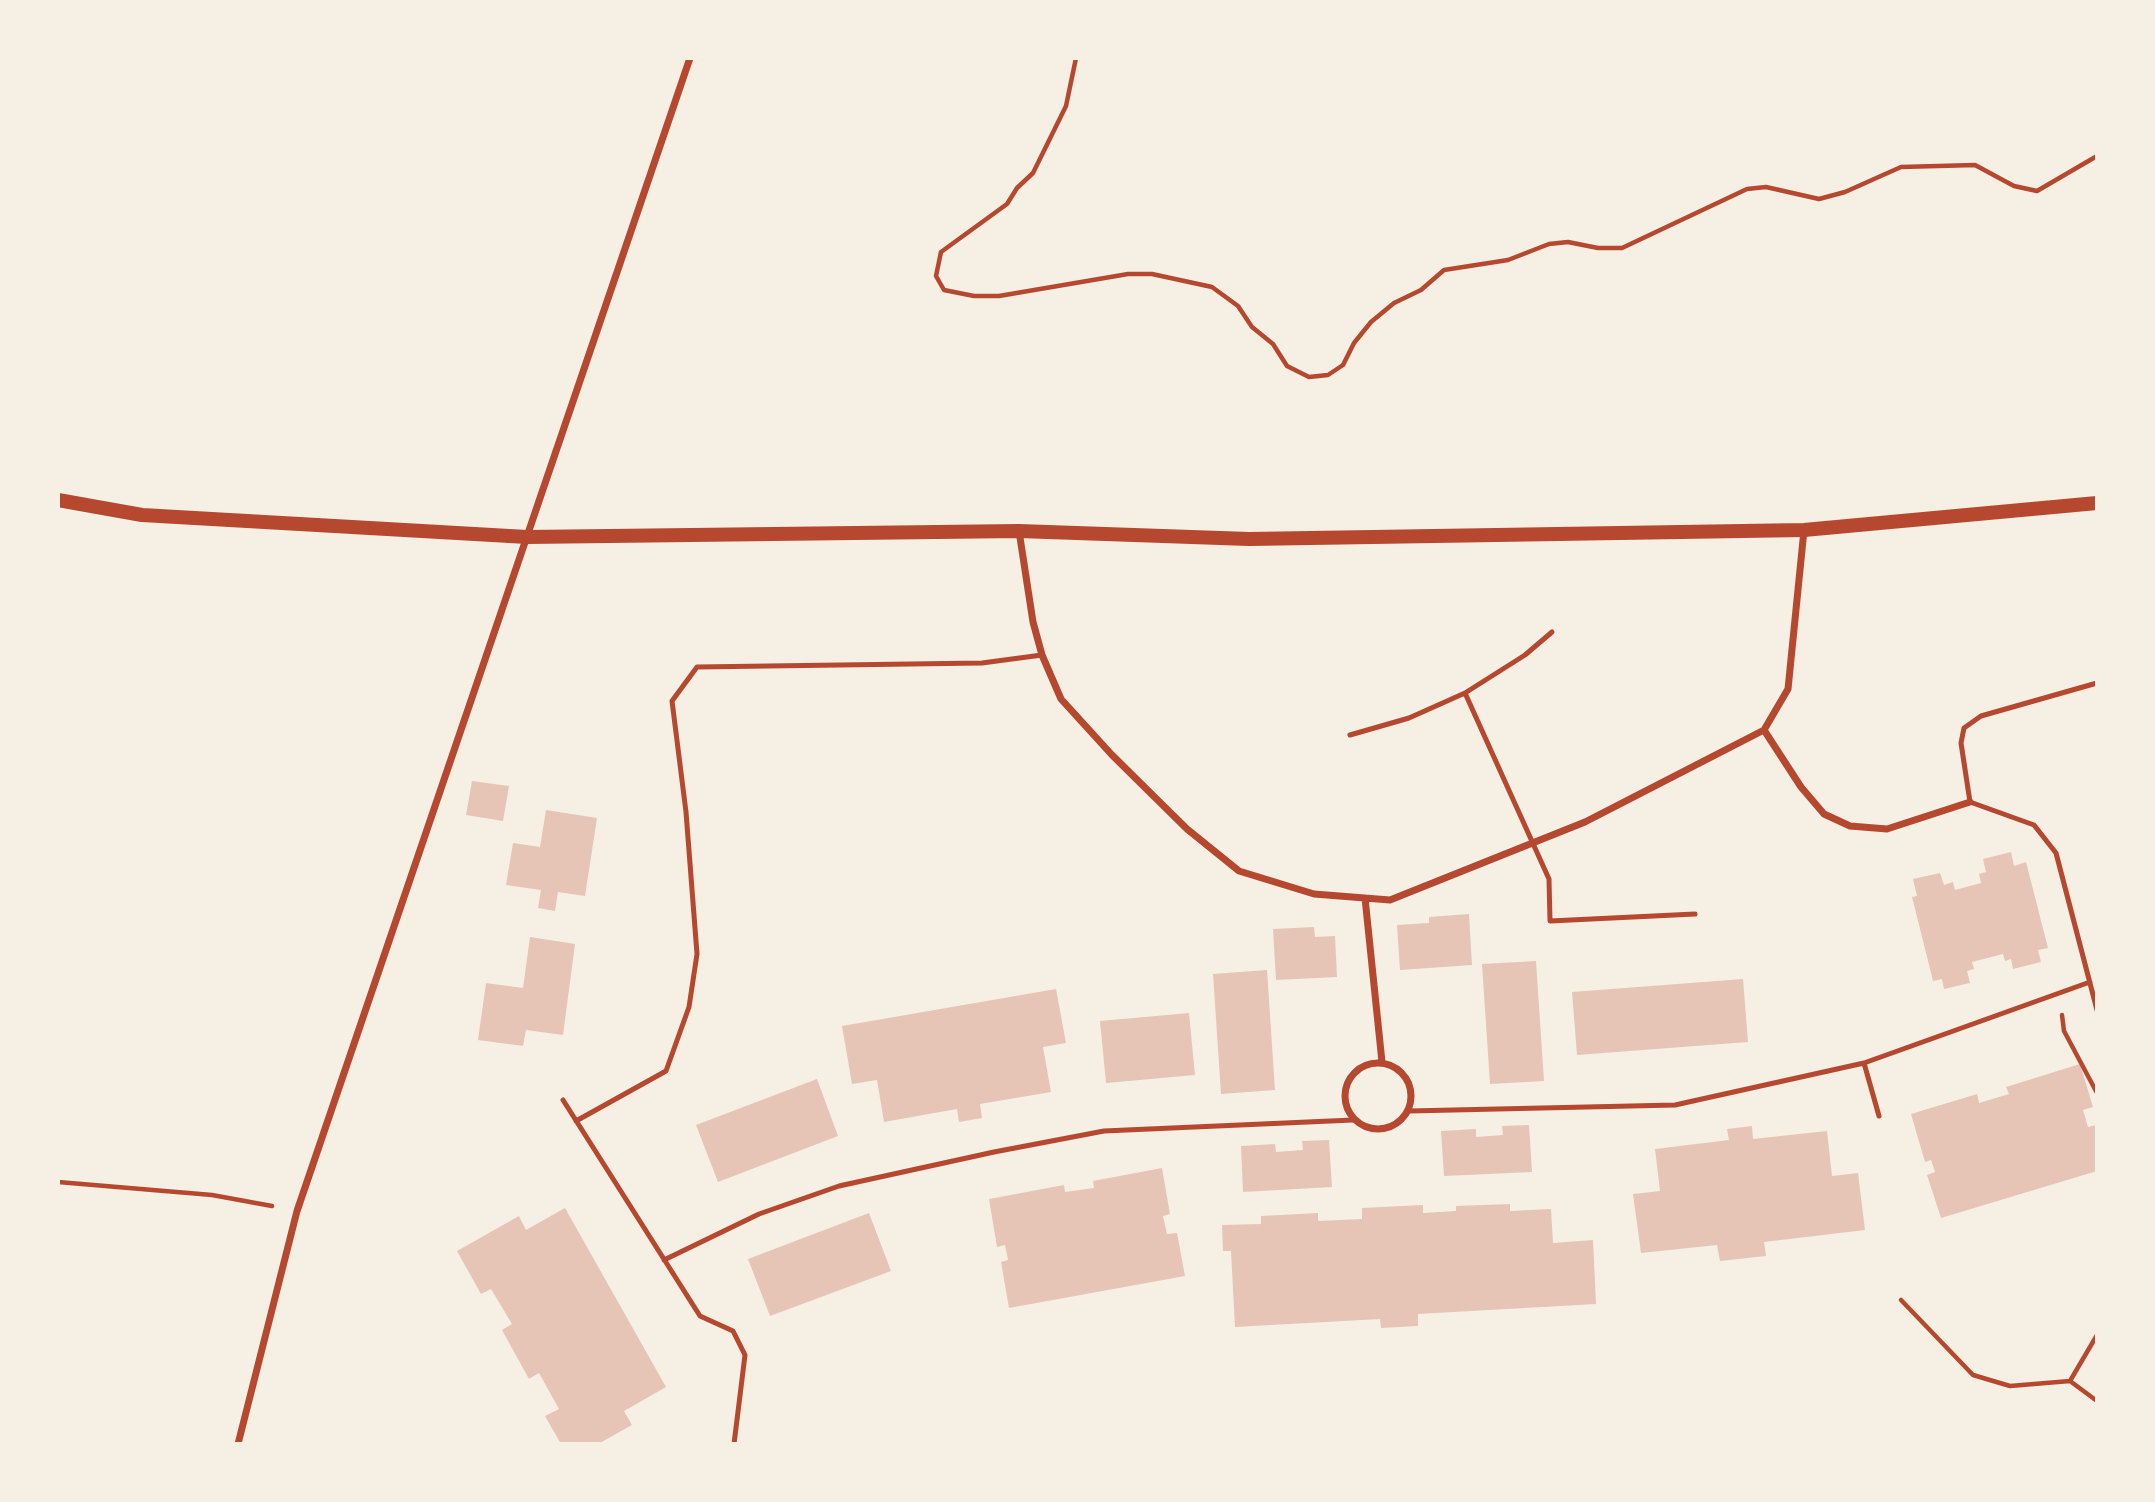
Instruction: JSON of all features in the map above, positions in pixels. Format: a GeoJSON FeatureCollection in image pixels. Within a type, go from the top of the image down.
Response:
{"type":"FeatureCollection","features":[{"type":"Feature","properties":{"kind":"main road"},"geometry":{"type":"LineString","coordinates":[[58,500],[142,515],[527,537],[1018,531],[1249,539],[1804,530],[2097,503]]}},
{"type":"Feature","properties":{"kind":"street"},"geometry":{"type":"LineString","coordinates":[[238,1444],[297,1211],[690,58]]}},
{"type":"Feature","properties":{"kind":"street"},"geometry":{"type":"LineString","coordinates":[[1018,531],[1033,622],[1042,655],[1061,699],[1112,755],[1187,829],[1239,871],[1314,894],[1390,900],[1585,822],[1764,730],[1788,689],[1804,530]]}},
{"type":"Feature","properties":{"kind":"street"},"geometry":{"type":"LineString","coordinates":[[1764,730],[1801,787],[1824,814],[1850,826],[1887,829],[1970,802]]}},
{"type":"Feature","properties":{"kind":"street"},"geometry":{"type":"LineString","coordinates":[[1365,898],[1382,1062]]}},
{"type":"Feature","properties":{"kind":"street"},"geometry":{"type":"LineString","coordinates":[[1382,1062],[1401,1071],[1412,1089],[1409,1111],[1395,1126],[1373,1130],[1353,1120],[1344,1102],[1347,1081],[1361,1066],[1382,1062]]}},
{"type":"Feature","properties":{"kind":"lane"},"geometry":{"type":"LineString","coordinates":[[1350,735],[1409,718],[1465,693],[1524,655],[1552,632]]}},
{"type":"Feature","properties":{"kind":"lane"},"geometry":{"type":"LineString","coordinates":[[576,1121],[666,1071],[689,1007],[697,954],[686,812],[672,701],[697,667],[982,663],[1042,655]]}},
{"type":"Feature","properties":{"kind":"lane"},"geometry":{"type":"LineString","coordinates":[[2097,683],[1981,716],[1964,728],[1961,743],[1970,802],[2034,825],[2056,853],[2097,1010]]}},
{"type":"Feature","properties":{"kind":"lane"},"geometry":{"type":"LineString","coordinates":[[1465,693],[1549,880],[1550,920],[1695,914]]}},
{"type":"Feature","properties":{"kind":"lane"},"geometry":{"type":"LineString","coordinates":[[1409,1111],[1675,1105],[1864,1063],[2090,982]]}},
{"type":"Feature","properties":{"kind":"lane"},"geometry":{"type":"LineString","coordinates":[[1864,1063],[1878,1116]]}},
{"type":"Feature","properties":{"kind":"lane"},"geometry":{"type":"LineString","coordinates":[[563,1100],[700,1316],[733,1331],[745,1355],[734,1444]]}},
{"type":"Feature","properties":{"kind":"lane"},"geometry":{"type":"LineString","coordinates":[[664,1260],[759,1214],[839,1185],[956,1159],[1104,1131],[1353,1120]]}},
{"type":"Feature","properties":{"kind":"path"},"geometry":{"type":"LineString","coordinates":[[1076,58],[1066,106],[1032,173],[1017,188],[1007,204],[941,252],[936,276],[944,290],[974,296],[999,296],[1128,274],[1152,274],[1212,287],[1238,306],[1252,327],[1273,344],[1287,366],[1309,377],[1328,375],[1343,365],[1354,343],[1371,322],[1394,303],[1421,290],[1444,270],[1508,260],[1549,244],[1568,242],[1598,248],[1622,248],[1747,189],[1766,187],[1819,199],[1845,192],[1901,167],[1975,165],[2014,186],[2037,191],[2097,156]]}},
{"type":"Feature","properties":{"kind":"path"},"geometry":{"type":"LineString","coordinates":[[2061,1008],[2064,1031],[2097,1093]]}},
{"type":"Feature","properties":{"kind":"path"},"geometry":{"type":"LineString","coordinates":[[58,1182],[212,1195],[297,1211]]}},
{"type":"Feature","properties":{"kind":"path"},"geometry":{"type":"LineString","coordinates":[[1901,1300],[1973,1376],[2010,1386],[2070,1381],[2097,1401]]}},
{"type":"Feature","properties":{"kind":"path"},"geometry":{"type":"LineString","coordinates":[[2070,1381],[2097,1335]]}},
{"type":"Feature","properties":{"kind":"building"},"geometry":{"type":"Polygon","coordinates":[[[472,781],[509,786],[503,821],[466,815],[472,781]]]}},
{"type":"Feature","properties":{"kind":"building"},"geometry":{"type":"Polygon","coordinates":[[[546,810],[597,818],[585,896],[558,892],[555,911],[538,908],[541,890],[506,885],[513,843],[540,847],[546,810]]]}},
{"type":"Feature","properties":{"kind":"building"},"geometry":{"type":"Polygon","coordinates":[[[2011,852],[2014,866],[2026,862],[2048,948],[2038,950],[2041,962],[2013,969],[2011,959],[2005,961],[2003,954],[1972,962],[1974,969],[1967,971],[1970,983],[1944,989],[1942,979],[1933,981],[1912,897],[1917,896],[1913,879],[1940,873],[1944,885],[1953,882],[1955,890],[1981,883],[1979,874],[1986,872],[1983,859],[2011,852]]]}},
{"type":"Feature","properties":{"kind":"building"},"geometry":{"type":"Polygon","coordinates":[[[1469,914],[1472,965],[1400,970],[1397,925],[1429,923],[1429,917],[1469,914]]]}},
{"type":"Feature","properties":{"kind":"building"},"geometry":{"type":"Polygon","coordinates":[[[1314,927],[1315,937],[1335,936],[1337,977],[1276,980],[1273,929],[1314,927]]]}},
{"type":"Feature","properties":{"kind":"building"},"geometry":{"type":"Polygon","coordinates":[[[530,937],[575,944],[563,1035],[526,1030],[523,1046],[478,1040],[486,983],[523,988],[530,937]]]}},
{"type":"Feature","properties":{"kind":"building"},"geometry":{"type":"Polygon","coordinates":[[[1536,961],[1544,1081],[1490,1084],[1482,964],[1536,961]]]}},
{"type":"Feature","properties":{"kind":"building"},"geometry":{"type":"Polygon","coordinates":[[[1267,970],[1275,1090],[1221,1094],[1213,974],[1267,970]]]}},
{"type":"Feature","properties":{"kind":"building"},"geometry":{"type":"Polygon","coordinates":[[[1743,979],[1748,1042],[1577,1055],[1572,992],[1743,979]]]}},
{"type":"Feature","properties":{"kind":"building"},"geometry":{"type":"Polygon","coordinates":[[[1056,989],[1066,1043],[1043,1047],[1051,1092],[980,1104],[982,1118],[959,1122],[957,1109],[884,1122],[877,1080],[852,1084],[842,1026],[1056,989]]]}},
{"type":"Feature","properties":{"kind":"building"},"geometry":{"type":"Polygon","coordinates":[[[1189,1013],[1195,1075],[1106,1083],[1100,1021],[1189,1013]]]}},
{"type":"Feature","properties":{"kind":"building"},"geometry":{"type":"Polygon","coordinates":[[[2080,1064],[2093,1107],[2083,1110],[2088,1127],[2096,1125],[2097,1128],[2097,1171],[1941,1218],[1927,1175],[1935,1172],[1931,1160],[1925,1162],[1911,1114],[1977,1094],[1979,1103],[2009,1094],[2006,1087],[2080,1064]]]}},
{"type":"Feature","properties":{"kind":"building"},"geometry":{"type":"Polygon","coordinates":[[[817,1079],[838,1136],[718,1182],[696,1125],[817,1079]]]}},
{"type":"Feature","properties":{"kind":"building"},"geometry":{"type":"Polygon","coordinates":[[[1529,1125],[1532,1172],[1444,1176],[1441,1131],[1476,1129],[1476,1137],[1503,1135],[1502,1126],[1529,1125]]]}},
{"type":"Feature","properties":{"kind":"building"},"geometry":{"type":"Polygon","coordinates":[[[1752,1126],[1753,1139],[1827,1131],[1832,1176],[1858,1173],[1865,1230],[1764,1242],[1766,1256],[1720,1261],[1717,1245],[1641,1253],[1633,1194],[1660,1191],[1655,1149],[1729,1140],[1727,1129],[1752,1126]]]}},
{"type":"Feature","properties":{"kind":"building"},"geometry":{"type":"Polygon","coordinates":[[[1329,1140],[1332,1187],[1243,1192],[1241,1146],[1275,1144],[1276,1152],[1303,1150],[1302,1141],[1329,1140]]]}},
{"type":"Feature","properties":{"kind":"building"},"geometry":{"type":"Polygon","coordinates":[[[1162,1168],[1170,1214],[1163,1216],[1167,1234],[1177,1233],[1185,1276],[1009,1308],[1001,1262],[1008,1260],[1005,1245],[997,1247],[989,1199],[1064,1185],[1065,1192],[1094,1188],[1093,1181],[1162,1168]]]}},
{"type":"Feature","properties":{"kind":"building"},"geometry":{"type":"Polygon","coordinates":[[[1510,1204],[1510,1211],[1551,1209],[1553,1243],[1593,1240],[1596,1304],[1418,1314],[1418,1326],[1381,1328],[1380,1319],[1235,1327],[1231,1251],[1223,1251],[1222,1225],[1261,1224],[1261,1216],[1318,1213],[1318,1221],[1362,1219],[1362,1208],[1423,1205],[1423,1213],[1456,1211],[1456,1206],[1510,1204]]]}},
{"type":"Feature","properties":{"kind":"building"},"geometry":{"type":"Polygon","coordinates":[[[565,1208],[666,1387],[624,1411],[632,1425],[598,1444],[561,1444],[545,1416],[559,1409],[539,1373],[529,1379],[502,1330],[512,1324],[491,1289],[481,1294],[457,1251],[519,1216],[526,1230],[565,1208]]]}},
{"type":"Feature","properties":{"kind":"building"},"geometry":{"type":"Polygon","coordinates":[[[869,1213],[891,1271],[770,1316],[748,1259],[869,1213]]]}}]}
